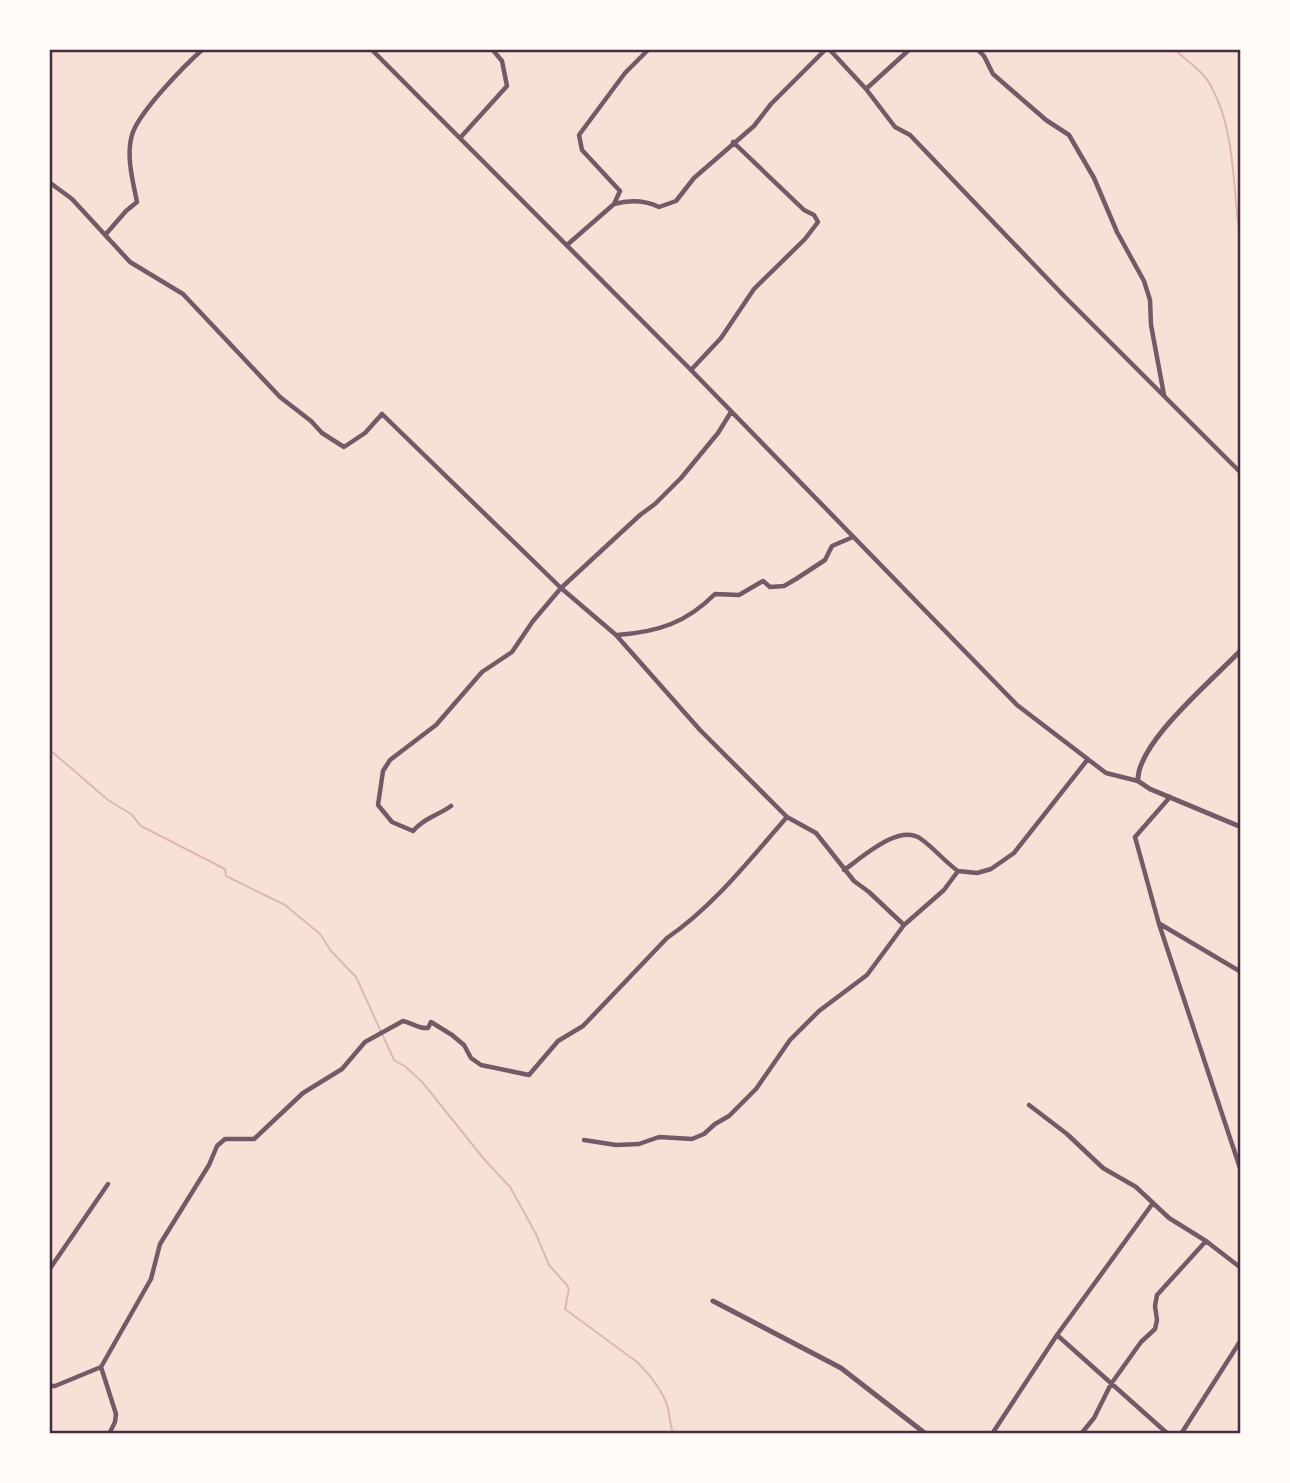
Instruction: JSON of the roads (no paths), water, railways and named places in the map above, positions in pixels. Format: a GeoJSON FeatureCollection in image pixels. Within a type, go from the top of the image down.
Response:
{"type":"FeatureCollection","features":[{"type":"Feature","properties":{"kind":"street"},"geometry":{"type":"LineString","coordinates":[[106,234],[137,202],[130,153],[133,132],[182,68],[203,49]]}},
{"type":"Feature","properties":{"kind":"street"},"geometry":{"type":"LineString","coordinates":[[371,49],[691,370],[1017,705],[1106,773],[1138,781],[1241,827]]}},
{"type":"Feature","properties":{"kind":"street"},"geometry":{"type":"LineString","coordinates":[[460,138],[507,86],[502,61],[492,49]]}},
{"type":"Feature","properties":{"kind":"street"},"geometry":{"type":"LineString","coordinates":[[567,245],[614,204],[620,191],[582,150],[579,135],[625,73],[649,49]]}},
{"type":"Feature","properties":{"kind":"street"},"geometry":{"type":"LineString","coordinates":[[614,204],[626,201],[650,203],[659,207],[676,201],[694,178],[754,126],[771,104],[827,49],[866,89],[895,127],[910,135],[1241,474]]}},
{"type":"Feature","properties":{"kind":"street"},"geometry":{"type":"LineString","coordinates":[[866,89],[910,49]]}},
{"type":"Feature","properties":{"kind":"street"},"geometry":{"type":"LineString","coordinates":[[977,49],[984,56],[993,74],[1046,120],[1069,135],[1094,178],[1117,232],[1144,281],[1150,300],[1151,325],[1164,398]]}},
{"type":"Feature","properties":{"kind":"street"},"geometry":{"type":"LineString","coordinates":[[691,370],[721,338],[754,289],[813,231],[818,222],[814,215],[804,210],[733,142]]}},
{"type":"Feature","properties":{"kind":"street"},"geometry":{"type":"LineString","coordinates":[[49,182],[72,200],[130,262],[183,295],[280,397],[322,433],[344,447],[365,433],[382,414],[561,588],[616,635],[699,730],[787,817],[816,833],[844,870],[904,925]]}},
{"type":"Feature","properties":{"kind":"street"},"geometry":{"type":"LineString","coordinates":[[451,806],[440,814],[428,817],[413,831],[392,822],[378,806],[383,771],[390,760],[399,756],[436,725],[482,672],[512,652],[533,621],[561,588],[640,515],[655,505],[718,433],[731,412]]}},
{"type":"Feature","properties":{"kind":"street"},"geometry":{"type":"LineString","coordinates":[[616,635],[649,632],[670,625],[692,614],[715,594],[739,595],[763,581],[770,587],[784,586],[825,560],[832,546],[853,537]]}},
{"type":"Feature","properties":{"kind":"street"},"geometry":{"type":"LineString","coordinates":[[1138,781],[1138,772],[1155,741],[1182,709],[1241,650]]}},
{"type":"Feature","properties":{"kind":"street"},"geometry":{"type":"LineString","coordinates":[[844,870],[885,842],[904,833],[919,837],[958,871],[978,873],[991,869],[1014,853],[1088,758]]}},
{"type":"Feature","properties":{"kind":"street"},"geometry":{"type":"LineString","coordinates":[[1170,797],[1135,837],[1159,924],[1241,1171]]}},
{"type":"Feature","properties":{"kind":"street"},"geometry":{"type":"LineString","coordinates":[[49,1386],[101,1367],[150,1279],[160,1244],[209,1165],[217,1146],[225,1139],[254,1139],[303,1093],[342,1069],[365,1042],[403,1021],[411,1022],[419,1028],[428,1028],[431,1022],[464,1045],[471,1058],[481,1065],[528,1075],[558,1041],[583,1026],[667,938],[727,885],[787,817]]}},
{"type":"Feature","properties":{"kind":"street"},"geometry":{"type":"LineString","coordinates":[[584,1140],[616,1145],[639,1144],[659,1137],[692,1139],[704,1135],[757,1089],[790,1040],[818,1010],[867,975],[904,925],[944,890],[958,871]]}},
{"type":"Feature","properties":{"kind":"street"},"geometry":{"type":"LineString","coordinates":[[1159,924],[1241,972]]}},
{"type":"Feature","properties":{"kind":"street"},"geometry":{"type":"LineString","coordinates":[[1029,1105],[1103,1168],[1136,1187],[1169,1218],[1206,1241],[1241,1268]]}},
{"type":"Feature","properties":{"kind":"street"},"geometry":{"type":"LineString","coordinates":[[49,1270],[108,1184]]}},
{"type":"Feature","properties":{"kind":"street"},"geometry":{"type":"LineString","coordinates":[[992,1434],[1058,1335],[1153,1203]]}},
{"type":"Feature","properties":{"kind":"street"},"geometry":{"type":"LineString","coordinates":[[1081,1434],[1094,1418],[1111,1384],[1141,1342],[1154,1329],[1157,1320],[1157,1294],[1206,1241]]}},
{"type":"Feature","properties":{"kind":"street"},"geometry":{"type":"LineString","coordinates":[[713,1301],[841,1368],[926,1434]]}},
{"type":"Feature","properties":{"kind":"street"},"geometry":{"type":"LineString","coordinates":[[1058,1335],[1168,1434]]}},
{"type":"Feature","properties":{"kind":"street"},"geometry":{"type":"LineString","coordinates":[[1181,1434],[1241,1340]]}},
{"type":"Feature","properties":{"kind":"street"},"geometry":{"type":"LineString","coordinates":[[101,1367],[116,1414],[108,1434]]}},
{"type":"Feature","properties":{"kind":"waterway"},"geometry":{"type":"LineString","coordinates":[[1174,49],[1205,76],[1220,106],[1230,145],[1241,244]]}},
{"type":"Feature","properties":{"kind":"waterway"},"geometry":{"type":"LineString","coordinates":[[49,749],[108,800],[131,814],[141,826],[225,869],[226,876],[285,905],[320,934],[331,951],[356,977],[394,1060],[423,1083],[510,1187],[536,1234],[549,1265],[569,1289],[565,1309],[637,1362],[646,1372],[665,1399],[673,1434]]}}]}
